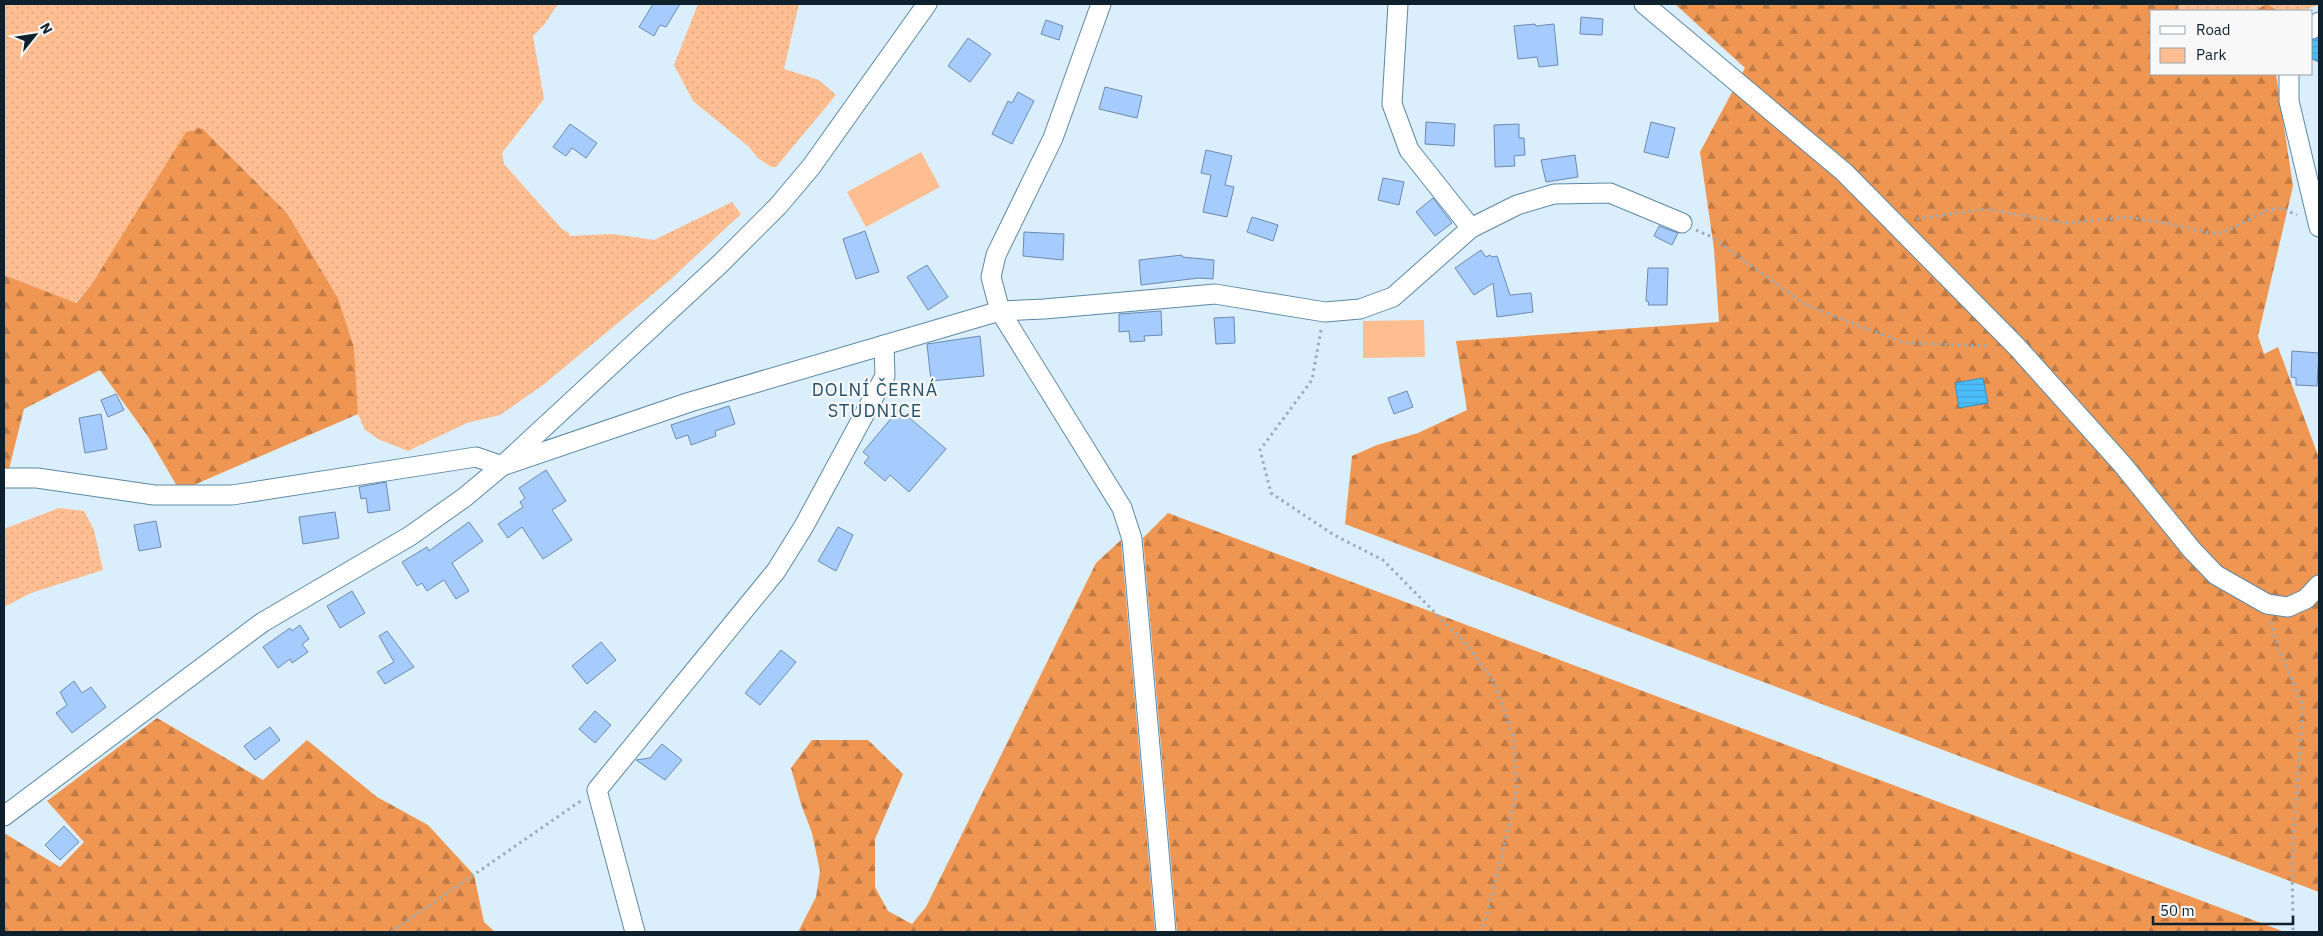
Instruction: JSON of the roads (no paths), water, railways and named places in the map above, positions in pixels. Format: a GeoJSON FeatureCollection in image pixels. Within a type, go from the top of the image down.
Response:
{"type":"FeatureCollection","features":[{"type":"Feature","properties":{"kind":"street"},"geometry":{"type":"LineString","coordinates":[[4,816],[263,622],[410,536],[465,497],[502,466],[720,264],[778,206],[810,167],[927,4]]}},
{"type":"Feature","properties":{"kind":"street"},"geometry":{"type":"LineString","coordinates":[[1101,4],[1053,138],[996,255],[991,277],[1000,311],[1122,508],[1132,539],[1166,932]]}},
{"type":"Feature","properties":{"kind":"street"},"geometry":{"type":"LineString","coordinates":[[1398,4],[1392,104],[1409,150],[1471,228]]}},
{"type":"Feature","properties":{"kind":"street"},"geometry":{"type":"LineString","coordinates":[[1644,4],[1844,172],[2017,347],[2122,464],[2192,550],[2216,575],[2267,604],[2288,607],[2306,599],[2319,585]]}},
{"type":"Feature","properties":{"kind":"street"},"geometry":{"type":"LineString","coordinates":[[2288,75],[2289,101],[2319,227]]}},
{"type":"Feature","properties":{"kind":"street"},"geometry":{"type":"LineString","coordinates":[[4,478],[37,478],[154,495],[232,495],[476,457],[502,466],[690,402],[1000,311],[1044,310],[1214,294],[1324,312],[1360,309],[1393,297],[1471,228],[1517,205],[1554,194],[1610,193],[1682,223]]}},
{"type":"Feature","properties":{"kind":"street"},"geometry":{"type":"LineString","coordinates":[[635,932],[597,790],[776,571],[804,526],[886,376],[884,345]]}},
{"type":"Feature","properties":{"kind":"water"},"geometry":{"type":"Polygon","coordinates":[[[2319,34],[2319,62],[2313,59],[2313,39],[2319,34]]]}},
{"type":"Feature","properties":{"kind":"water"},"geometry":{"type":"Polygon","coordinates":[[[1983,378],[1988,403],[1959,408],[1955,383],[1983,378]]]}},
{"type":"Feature","properties":{"kind":"district","name":"DOLNÍ ČERNÁ STUDNICE"},"geometry":{"type":"Point","coordinates":[875,399]}}]}
